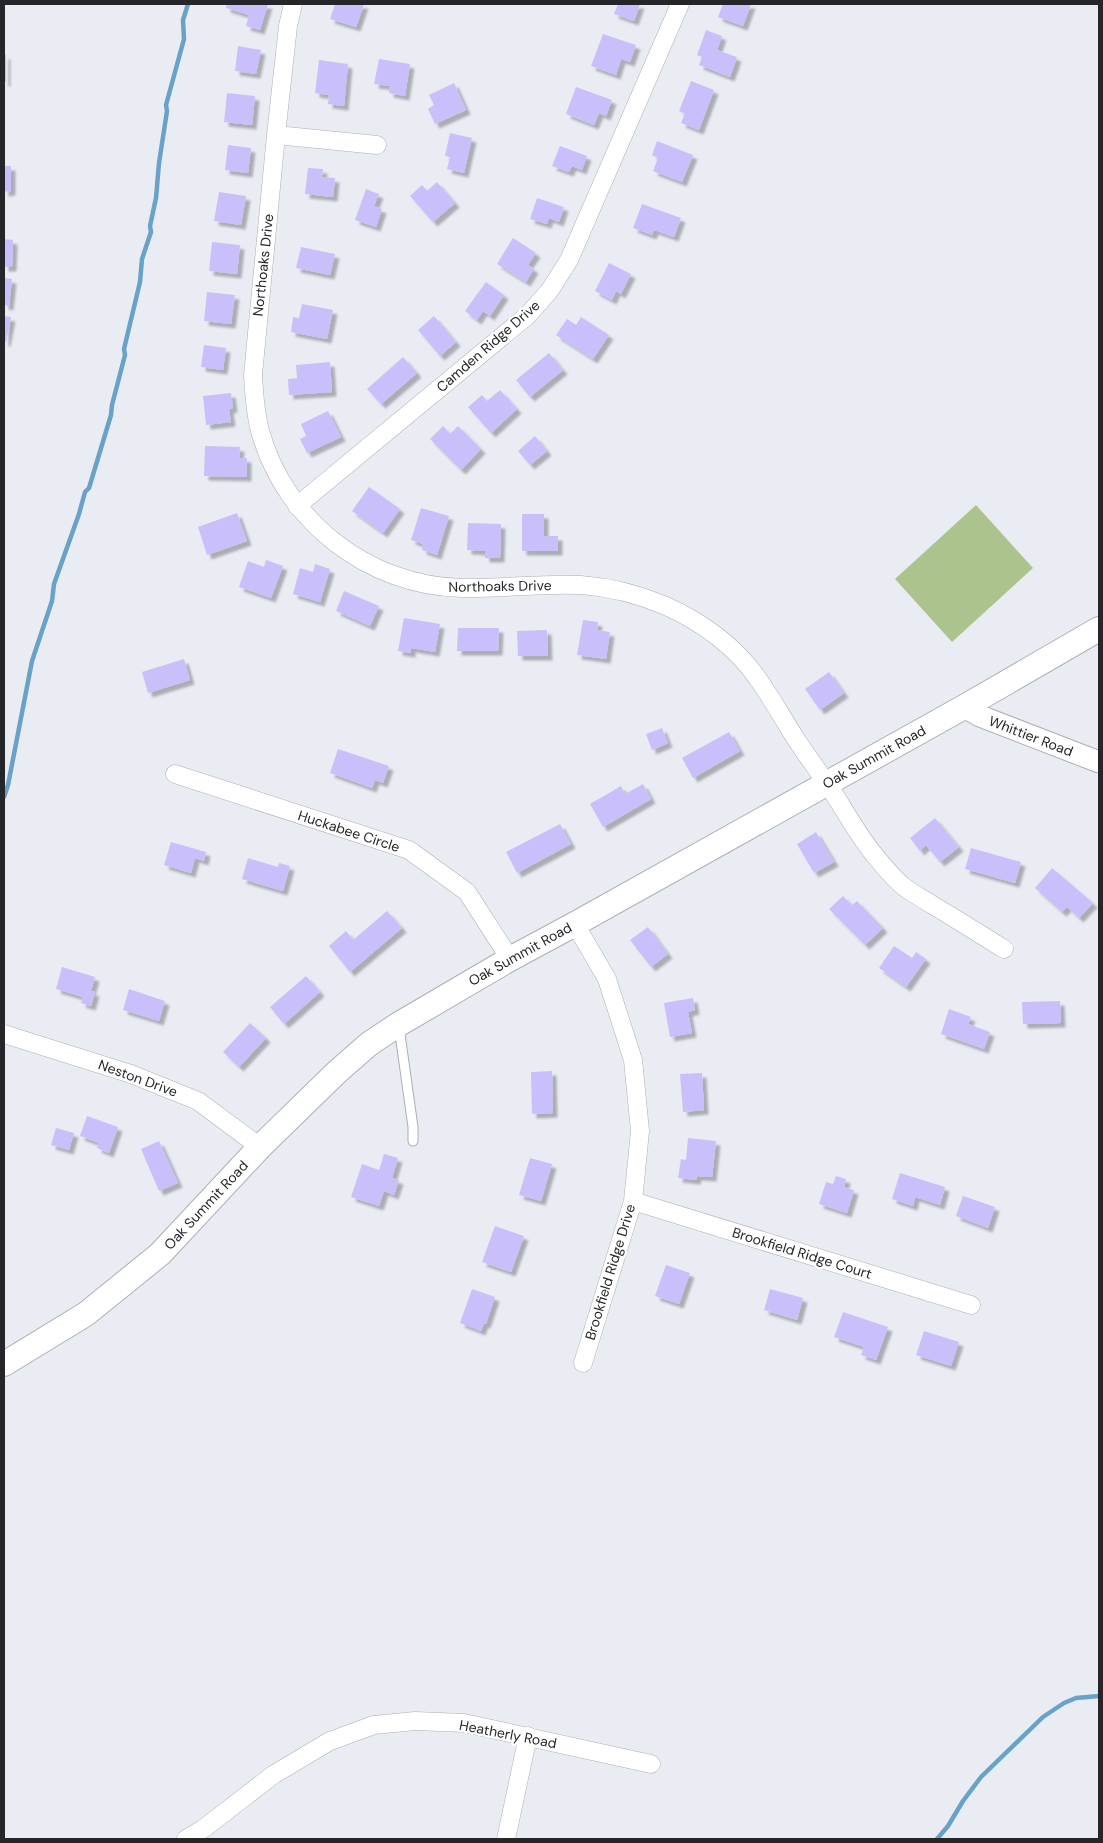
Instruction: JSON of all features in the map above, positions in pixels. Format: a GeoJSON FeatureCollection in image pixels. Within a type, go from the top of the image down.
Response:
{"type":"FeatureCollection","features":[{"type":"Feature","properties":{"kind":"main road","name":"Oak Summit Road"},"geometry":{"type":"LineString","coordinates":[[4,1364],[86,1314],[160,1254],[260,1147],[337,1072],[369,1044],[399,1024],[510,959],[827,784],[1099,629]]}},
{"type":"Feature","properties":{"kind":"street","name":"Northoaks Drive"},"geometry":{"type":"LineString","coordinates":[[293,4],[288,26],[276,135],[253,374],[254,401],[263,438],[280,479],[297,506],[331,540],[356,557],[390,574],[412,581],[461,588],[583,585],[616,590],[664,605],[691,618],[731,648],[757,678],[871,852],[903,886],[1004,949]]}},
{"type":"Feature","properties":{"kind":"street","name":"Camden Ridge Drive"},"geometry":{"type":"LineString","coordinates":[[297,506],[528,315],[550,290],[569,260],[680,4]]}},
{"type":"Feature","properties":{"kind":"street"},"geometry":{"type":"LineString","coordinates":[[276,135],[377,145]]}},
{"type":"Feature","properties":{"kind":"street","name":"Whittier Road"},"geometry":{"type":"LineString","coordinates":[[964,707],[980,716],[1099,762]]}},
{"type":"Feature","properties":{"kind":"street","name":"Huckabee Circle"},"geometry":{"type":"LineString","coordinates":[[175,774],[409,850],[467,892],[510,959]]}},
{"type":"Feature","properties":{"kind":"street","name":"Brookfield Ridge Drive"},"geometry":{"type":"LineString","coordinates":[[576,924],[607,979],[634,1060],[640,1131],[633,1201],[583,1362]]}},
{"type":"Feature","properties":{"kind":"street","name":"Neston Drive"},"geometry":{"type":"LineString","coordinates":[[4,1034],[131,1074],[198,1101],[260,1147]]}},
{"type":"Feature","properties":{"kind":"street","name":"Brookfield Ridge Court"},"geometry":{"type":"LineString","coordinates":[[633,1201],[971,1305]]}},
{"type":"Feature","properties":{"kind":"street","name":"Heatherly Road"},"geometry":{"type":"LineString","coordinates":[[186,1839],[204,1830],[273,1775],[330,1741],[374,1724],[415,1721],[464,1723],[651,1764]]}},
{"type":"Feature","properties":{"kind":"street"},"geometry":{"type":"LineString","coordinates":[[506,1839],[528,1736]]}},
{"type":"Feature","properties":{"kind":"lane"},"geometry":{"type":"LineString","coordinates":[[399,1024],[413,1127],[413,1141]]}},
{"type":"Feature","properties":{"kind":"green space"},"geometry":{"type":"Polygon","coordinates":[[[976,505],[1033,568],[952,642],[895,579],[976,505]]]}},
{"type":"Feature","properties":{"kind":"building"},"geometry":{"type":"Polygon","coordinates":[[[227,4],[268,4],[260,30],[246,26],[249,15],[226,8],[227,4]]]}},
{"type":"Feature","properties":{"kind":"building"},"geometry":{"type":"Polygon","coordinates":[[[335,4],[364,4],[356,27],[330,19],[335,4]]]}},
{"type":"Feature","properties":{"kind":"building"},"geometry":{"type":"Polygon","coordinates":[[[618,4],[640,4],[634,21],[614,14],[618,4]]]}},
{"type":"Feature","properties":{"kind":"building"},"geometry":{"type":"Polygon","coordinates":[[[723,4],[751,4],[743,26],[718,17],[723,4]]]}},
{"type":"Feature","properties":{"kind":"building"},"geometry":{"type":"Polygon","coordinates":[[[706,30],[722,36],[717,50],[737,57],[730,77],[699,65],[702,57],[697,55],[706,30]]]}},
{"type":"Feature","properties":{"kind":"building"},"geometry":{"type":"Polygon","coordinates":[[[603,34],[636,45],[630,62],[621,59],[616,75],[591,66],[603,34]]]}},
{"type":"Feature","properties":{"kind":"building"},"geometry":{"type":"Polygon","coordinates":[[[238,46],[261,50],[256,74],[235,71],[238,46]]]}},
{"type":"Feature","properties":{"kind":"building"},"geometry":{"type":"Polygon","coordinates":[[[4,55],[6,55],[6,82],[4,82],[4,55]]]}},
{"type":"Feature","properties":{"kind":"building"},"geometry":{"type":"Polygon","coordinates":[[[379,59],[410,64],[405,96],[389,93],[390,86],[374,84],[379,59]]]}},
{"type":"Feature","properties":{"kind":"building"},"geometry":{"type":"Polygon","coordinates":[[[319,60],[348,64],[344,106],[328,104],[329,95],[315,93],[319,60]]]}},
{"type":"Feature","properties":{"kind":"building"},"geometry":{"type":"Polygon","coordinates":[[[691,81],[714,90],[699,130],[681,123],[685,114],[679,111],[691,81]]]}},
{"type":"Feature","properties":{"kind":"building"},"geometry":{"type":"Polygon","coordinates":[[[454,83],[466,110],[435,124],[428,109],[434,105],[429,95],[454,83]]]}},
{"type":"Feature","properties":{"kind":"building"},"geometry":{"type":"Polygon","coordinates":[[[576,87],[612,100],[606,116],[599,113],[594,125],[566,114],[576,87]]]}},
{"type":"Feature","properties":{"kind":"building"},"geometry":{"type":"Polygon","coordinates":[[[227,93],[255,96],[252,125],[224,122],[227,93]]]}},
{"type":"Feature","properties":{"kind":"building"},"geometry":{"type":"Polygon","coordinates":[[[450,133],[472,138],[464,173],[447,169],[450,157],[445,156],[450,133]]]}},
{"type":"Feature","properties":{"kind":"building"},"geometry":{"type":"Polygon","coordinates":[[[657,141],[693,155],[682,182],[653,171],[658,158],[652,155],[657,141]]]}},
{"type":"Feature","properties":{"kind":"building"},"geometry":{"type":"Polygon","coordinates":[[[228,145],[251,148],[248,173],[225,170],[228,145]]]}},
{"type":"Feature","properties":{"kind":"building"},"geometry":{"type":"Polygon","coordinates":[[[560,146],[587,156],[582,170],[572,166],[569,172],[552,166],[560,146]]]}},
{"type":"Feature","properties":{"kind":"building"},"geometry":{"type":"Polygon","coordinates":[[[4,166],[11,166],[11,191],[4,192],[4,166]]]}},
{"type":"Feature","properties":{"kind":"building"},"geometry":{"type":"Polygon","coordinates":[[[308,168],[323,169],[322,177],[335,178],[333,197],[305,194],[308,168]]]}},
{"type":"Feature","properties":{"kind":"building"},"geometry":{"type":"Polygon","coordinates":[[[437,182],[455,203],[433,222],[410,196],[422,185],[427,191],[437,182]]]}},
{"type":"Feature","properties":{"kind":"building"},"geometry":{"type":"Polygon","coordinates":[[[366,189],[379,194],[374,206],[382,209],[376,227],[355,220],[366,189]]]}},
{"type":"Feature","properties":{"kind":"building"},"geometry":{"type":"Polygon","coordinates":[[[219,192],[246,196],[241,225],[214,221],[219,192]]]}},
{"type":"Feature","properties":{"kind":"building"},"geometry":{"type":"Polygon","coordinates":[[[537,198],[564,207],[559,222],[549,218],[547,224],[530,219],[537,198]]]}},
{"type":"Feature","properties":{"kind":"building"},"geometry":{"type":"Polygon","coordinates":[[[642,204],[681,218],[674,237],[654,230],[652,235],[633,228],[642,204]]]}},
{"type":"Feature","properties":{"kind":"building"},"geometry":{"type":"Polygon","coordinates":[[[513,238],[536,253],[528,265],[534,269],[526,282],[497,264],[513,238]]]}},
{"type":"Feature","properties":{"kind":"building"},"geometry":{"type":"Polygon","coordinates":[[[4,239],[13,240],[12,267],[4,267],[4,239]]]}},
{"type":"Feature","properties":{"kind":"building"},"geometry":{"type":"Polygon","coordinates":[[[212,242],[240,245],[237,274],[209,271],[212,242]]]}},
{"type":"Feature","properties":{"kind":"building"},"geometry":{"type":"Polygon","coordinates":[[[301,247],[335,254],[330,275],[296,268],[301,247]]]}},
{"type":"Feature","properties":{"kind":"building"},"geometry":{"type":"Polygon","coordinates":[[[609,263],[631,274],[621,294],[616,291],[612,300],[595,291],[609,263]]]}},
{"type":"Feature","properties":{"kind":"building"},"geometry":{"type":"Polygon","coordinates":[[[4,278],[12,279],[9,306],[4,305],[4,278]]]}},
{"type":"Feature","properties":{"kind":"building"},"geometry":{"type":"Polygon","coordinates":[[[486,282],[504,295],[490,316],[483,311],[477,320],[465,311],[486,282]]]}},
{"type":"Feature","properties":{"kind":"building"},"geometry":{"type":"Polygon","coordinates":[[[207,292],[235,295],[231,324],[204,321],[207,292]]]}},
{"type":"Feature","properties":{"kind":"building"},"geometry":{"type":"Polygon","coordinates":[[[302,304],[333,310],[327,339],[291,332],[293,317],[299,318],[302,304]]]}},
{"type":"Feature","properties":{"kind":"building"},"geometry":{"type":"Polygon","coordinates":[[[4,316],[11,317],[6,342],[4,342],[4,316]]]}},
{"type":"Feature","properties":{"kind":"building"},"geometry":{"type":"Polygon","coordinates":[[[434,316],[456,342],[440,356],[418,330],[434,316]]]}},
{"type":"Feature","properties":{"kind":"building"},"geometry":{"type":"Polygon","coordinates":[[[581,317],[609,335],[593,359],[556,335],[567,319],[576,325],[581,317]]]}},
{"type":"Feature","properties":{"kind":"building"},"geometry":{"type":"Polygon","coordinates":[[[204,345],[226,348],[223,370],[201,367],[204,345]]]}},
{"type":"Feature","properties":{"kind":"building"},"geometry":{"type":"Polygon","coordinates":[[[549,353],[563,370],[530,397],[516,380],[549,353]]]}},
{"type":"Feature","properties":{"kind":"building"},"geometry":{"type":"Polygon","coordinates":[[[403,357],[417,373],[381,404],[367,389],[403,357]]]}},
{"type":"Feature","properties":{"kind":"building"},"geometry":{"type":"Polygon","coordinates":[[[330,362],[332,392],[289,395],[288,379],[297,378],[296,365],[330,362]]]}},
{"type":"Feature","properties":{"kind":"building"},"geometry":{"type":"Polygon","coordinates":[[[500,390],[517,409],[491,433],[468,407],[482,395],[487,401],[500,390]]]}},
{"type":"Feature","properties":{"kind":"building"},"geometry":{"type":"Polygon","coordinates":[[[231,393],[233,408],[229,409],[231,422],[206,425],[203,396],[231,393]]]}},
{"type":"Feature","properties":{"kind":"building"},"geometry":{"type":"Polygon","coordinates":[[[328,411],[341,437],[307,453],[300,439],[306,436],[301,424],[328,411]]]}},
{"type":"Feature","properties":{"kind":"building"},"geometry":{"type":"Polygon","coordinates":[[[443,426],[450,434],[458,426],[481,449],[461,470],[430,439],[443,426]]]}},
{"type":"Feature","properties":{"kind":"building"},"geometry":{"type":"Polygon","coordinates":[[[535,436],[547,451],[530,465],[518,451],[535,436]]]}},
{"type":"Feature","properties":{"kind":"building"},"geometry":{"type":"Polygon","coordinates":[[[205,446],[240,447],[239,458],[247,458],[247,477],[204,476],[205,446]]]}},
{"type":"Feature","properties":{"kind":"building"},"geometry":{"type":"Polygon","coordinates":[[[369,487],[400,509],[383,533],[352,511],[369,487]]]}},
{"type":"Feature","properties":{"kind":"building"},"geometry":{"type":"Polygon","coordinates":[[[421,508],[449,516],[437,555],[422,550],[423,544],[411,540],[421,508]]]}},
{"type":"Feature","properties":{"kind":"building"},"geometry":{"type":"Polygon","coordinates":[[[237,513],[247,541],[207,555],[198,527],[237,513]]]}},
{"type":"Feature","properties":{"kind":"building"},"geometry":{"type":"Polygon","coordinates":[[[522,514],[544,514],[544,536],[558,536],[558,551],[522,551],[522,514]]]}},
{"type":"Feature","properties":{"kind":"building"},"geometry":{"type":"Polygon","coordinates":[[[468,523],[501,524],[500,558],[485,558],[485,551],[467,550],[468,523]]]}},
{"type":"Feature","properties":{"kind":"building"},"geometry":{"type":"Polygon","coordinates":[[[266,560],[283,566],[271,598],[239,587],[248,561],[264,567],[266,560]]]}},
{"type":"Feature","properties":{"kind":"building"},"geometry":{"type":"Polygon","coordinates":[[[315,564],[330,569],[320,602],[293,594],[300,568],[313,572],[315,564]]]}},
{"type":"Feature","properties":{"kind":"building"},"geometry":{"type":"Polygon","coordinates":[[[344,591],[379,606],[370,626],[336,611],[344,591]]]}},
{"type":"Feature","properties":{"kind":"building"},"geometry":{"type":"Polygon","coordinates":[[[404,618],[440,624],[435,652],[411,648],[411,653],[398,651],[404,618]]]}},
{"type":"Feature","properties":{"kind":"building"},"geometry":{"type":"Polygon","coordinates":[[[583,620],[598,622],[597,630],[610,632],[606,659],[577,655],[583,620]]]}},
{"type":"Feature","properties":{"kind":"building"},"geometry":{"type":"Polygon","coordinates":[[[458,628],[499,628],[498,651],[457,651],[458,628]]]}},
{"type":"Feature","properties":{"kind":"building"},"geometry":{"type":"Polygon","coordinates":[[[547,630],[548,656],[518,656],[517,631],[547,630]]]}},
{"type":"Feature","properties":{"kind":"building"},"geometry":{"type":"Polygon","coordinates":[[[184,659],[190,680],[148,693],[142,672],[184,659]]]}},
{"type":"Feature","properties":{"kind":"building"},"geometry":{"type":"Polygon","coordinates":[[[829,672],[844,693],[820,710],[805,689],[829,672]]]}},
{"type":"Feature","properties":{"kind":"building"},"geometry":{"type":"Polygon","coordinates":[[[662,728],[668,743],[652,750],[646,734],[662,728]]]}},
{"type":"Feature","properties":{"kind":"building"},"geometry":{"type":"Polygon","coordinates":[[[729,732],[740,751],[693,778],[682,758],[729,732]]]}},
{"type":"Feature","properties":{"kind":"building"},"geometry":{"type":"Polygon","coordinates":[[[338,749],[389,766],[383,783],[375,780],[372,788],[330,773],[338,749]]]}},
{"type":"Feature","properties":{"kind":"building"},"geometry":{"type":"Polygon","coordinates":[[[643,784],[651,799],[603,827],[590,804],[621,786],[625,794],[643,784]]]}},
{"type":"Feature","properties":{"kind":"building"},"geometry":{"type":"Polygon","coordinates":[[[935,818],[959,847],[940,862],[926,845],[920,851],[910,838],[935,818]]]}},
{"type":"Feature","properties":{"kind":"building"},"geometry":{"type":"Polygon","coordinates":[[[560,824],[571,844],[517,873],[506,852],[560,824]]]}},
{"type":"Feature","properties":{"kind":"building"},"geometry":{"type":"Polygon","coordinates":[[[816,832],[834,862],[814,873],[797,844],[816,832]]]}},
{"type":"Feature","properties":{"kind":"building"},"geometry":{"type":"Polygon","coordinates":[[[171,842],[206,852],[204,861],[195,858],[191,873],[164,865],[171,842]]]}},
{"type":"Feature","properties":{"kind":"building"},"geometry":{"type":"Polygon","coordinates":[[[971,848],[1021,862],[1015,883],[965,869],[971,848]]]}},
{"type":"Feature","properties":{"kind":"building"},"geometry":{"type":"Polygon","coordinates":[[[248,858],[278,867],[279,863],[290,866],[283,891],[242,879],[248,858]]]}},
{"type":"Feature","properties":{"kind":"building"},"geometry":{"type":"Polygon","coordinates":[[[1052,868],[1093,903],[1079,918],[1067,907],[1062,912],[1035,888],[1052,868]]]}},
{"type":"Feature","properties":{"kind":"building"},"geometry":{"type":"Polygon","coordinates":[[[843,896],[852,905],[857,901],[883,928],[865,945],[829,909],[843,896]]]}},
{"type":"Feature","properties":{"kind":"building"},"geometry":{"type":"Polygon","coordinates":[[[387,911],[402,928],[350,972],[329,946],[346,931],[353,940],[387,911]]]}},
{"type":"Feature","properties":{"kind":"building"},"geometry":{"type":"Polygon","coordinates":[[[648,927],[668,954],[651,967],[630,940],[648,927]]]}},
{"type":"Feature","properties":{"kind":"building"},"geometry":{"type":"Polygon","coordinates":[[[894,946],[912,958],[916,952],[926,959],[906,987],[879,968],[894,946]]]}},
{"type":"Feature","properties":{"kind":"building"},"geometry":{"type":"Polygon","coordinates":[[[62,967],[95,977],[91,991],[95,992],[91,1006],[81,1003],[83,997],[56,989],[62,967]]]}},
{"type":"Feature","properties":{"kind":"building"},"geometry":{"type":"Polygon","coordinates":[[[306,976],[320,992],[284,1024],[270,1007],[306,976]]]}},
{"type":"Feature","properties":{"kind":"building"},"geometry":{"type":"Polygon","coordinates":[[[129,989],[165,1001],[159,1021],[123,1010],[129,989]]]}},
{"type":"Feature","properties":{"kind":"building"},"geometry":{"type":"Polygon","coordinates":[[[693,998],[695,1010],[688,1012],[692,1033],[670,1037],[664,1003],[693,998]]]}},
{"type":"Feature","properties":{"kind":"building"},"geometry":{"type":"Polygon","coordinates":[[[1060,1001],[1061,1023],[1023,1024],[1022,1002],[1060,1001]]]}},
{"type":"Feature","properties":{"kind":"building"},"geometry":{"type":"Polygon","coordinates":[[[949,1009],[971,1017],[968,1024],[990,1032],[984,1049],[941,1034],[949,1009]]]}},
{"type":"Feature","properties":{"kind":"building"},"geometry":{"type":"Polygon","coordinates":[[[250,1023],[266,1038],[239,1067],[223,1052],[250,1023]]]}},
{"type":"Feature","properties":{"kind":"building"},"geometry":{"type":"Polygon","coordinates":[[[552,1071],[553,1113],[532,1114],[531,1072],[552,1071]]]}},
{"type":"Feature","properties":{"kind":"building"},"geometry":{"type":"Polygon","coordinates":[[[702,1073],[704,1110],[683,1112],[680,1074],[702,1073]]]}},
{"type":"Feature","properties":{"kind":"building"},"geometry":{"type":"Polygon","coordinates":[[[87,1116],[118,1127],[109,1153],[97,1148],[99,1143],[80,1136],[87,1116]]]}},
{"type":"Feature","properties":{"kind":"building"},"geometry":{"type":"Polygon","coordinates":[[[56,1128],[74,1133],[69,1150],[51,1145],[56,1128]]]}},
{"type":"Feature","properties":{"kind":"building"},"geometry":{"type":"Polygon","coordinates":[[[688,1138],[716,1141],[712,1177],[697,1176],[696,1180],[678,1178],[681,1159],[686,1160],[688,1138]]]}},
{"type":"Feature","properties":{"kind":"building"},"geometry":{"type":"Polygon","coordinates":[[[159,1141],[178,1183],[159,1191],[141,1149],[159,1141]]]}},
{"type":"Feature","properties":{"kind":"building"},"geometry":{"type":"Polygon","coordinates":[[[384,1154],[398,1158],[392,1178],[399,1180],[394,1195],[384,1191],[379,1206],[351,1197],[362,1164],[379,1170],[384,1154]]]}},
{"type":"Feature","properties":{"kind":"building"},"geometry":{"type":"Polygon","coordinates":[[[530,1158],[552,1164],[541,1201],[519,1195],[530,1158]]]}},
{"type":"Feature","properties":{"kind":"building"},"geometry":{"type":"Polygon","coordinates":[[[900,1173],[945,1187],[940,1205],[915,1197],[913,1206],[892,1199],[900,1173]]]}},
{"type":"Feature","properties":{"kind":"building"},"geometry":{"type":"Polygon","coordinates":[[[836,1176],[846,1179],[844,1187],[854,1190],[847,1213],[819,1204],[826,1182],[833,1184],[836,1176]]]}},
{"type":"Feature","properties":{"kind":"building"},"geometry":{"type":"Polygon","coordinates":[[[963,1196],[995,1207],[988,1228],[956,1216],[963,1196]]]}},
{"type":"Feature","properties":{"kind":"building"},"geometry":{"type":"Polygon","coordinates":[[[495,1226],[524,1236],[511,1272],[482,1262],[495,1226]]]}},
{"type":"Feature","properties":{"kind":"building"},"geometry":{"type":"Polygon","coordinates":[[[666,1265],[690,1273],[679,1304],[655,1296],[666,1265]]]}},
{"type":"Feature","properties":{"kind":"building"},"geometry":{"type":"Polygon","coordinates":[[[472,1289],[495,1297],[486,1324],[484,1323],[481,1331],[460,1323],[472,1289]]]}},
{"type":"Feature","properties":{"kind":"building"},"geometry":{"type":"Polygon","coordinates":[[[770,1289],[803,1298],[797,1320],[764,1310],[770,1289]]]}},
{"type":"Feature","properties":{"kind":"building"},"geometry":{"type":"Polygon","coordinates":[[[843,1312],[888,1327],[876,1360],[861,1355],[864,1347],[834,1337],[843,1312]]]}},
{"type":"Feature","properties":{"kind":"building"},"geometry":{"type":"Polygon","coordinates":[[[924,1331],[959,1342],[951,1366],[916,1355],[924,1331]]]}},
{"type":"Feature","properties":{"kind":"waterway"},"geometry":{"type":"LineString","coordinates":[[4,797],[32,661],[52,601],[54,584],[85,492],[89,488],[111,415],[125,355],[124,349],[140,282],[142,259],[151,232],[150,226],[156,198],[167,111],[166,105],[184,39],[183,20],[188,4]]}},
{"type":"Feature","properties":{"kind":"waterway"},"geometry":{"type":"LineString","coordinates":[[937,1839],[981,1777],[1043,1717],[1064,1703],[1076,1698],[1099,1696]]}}]}
